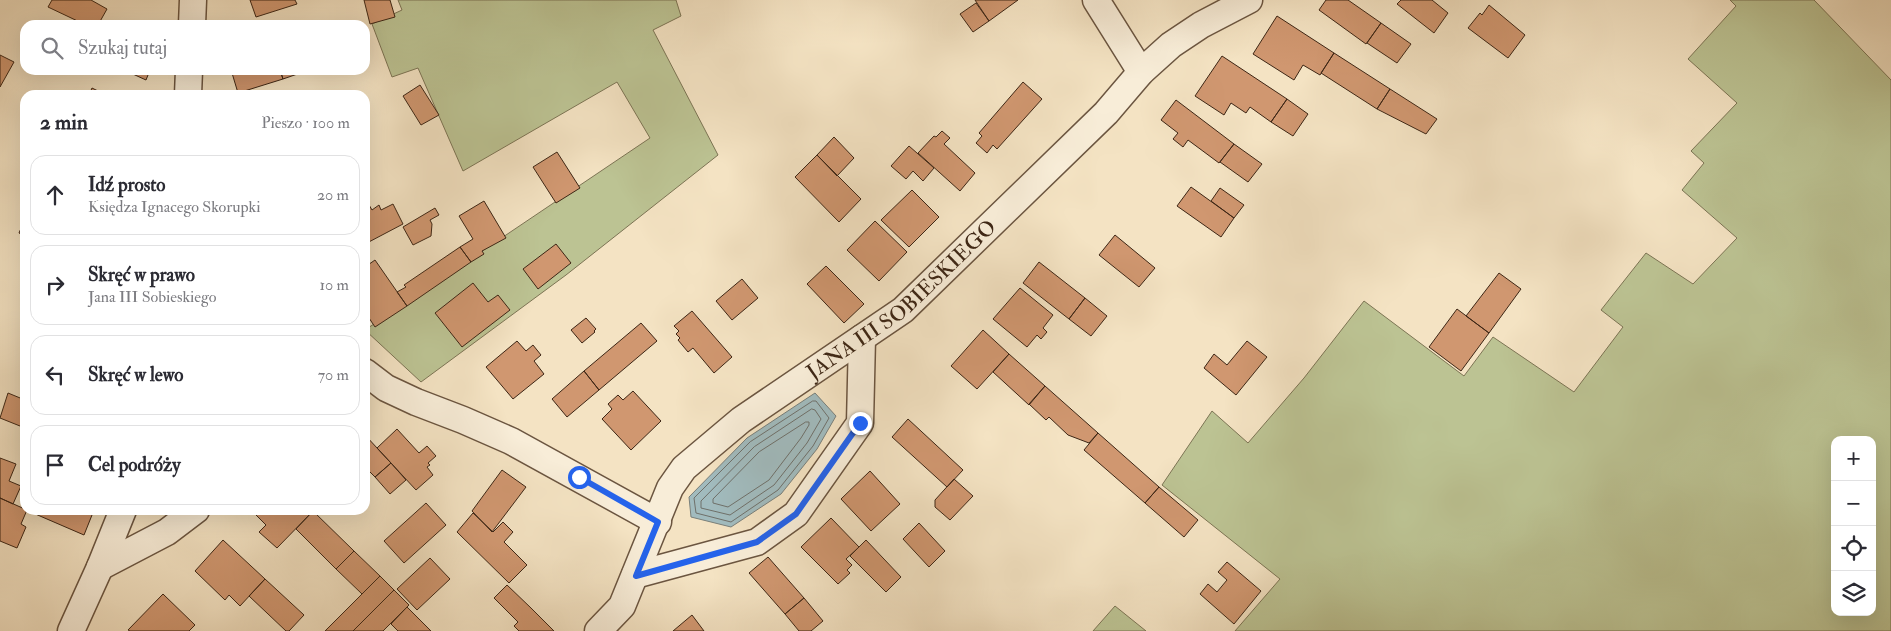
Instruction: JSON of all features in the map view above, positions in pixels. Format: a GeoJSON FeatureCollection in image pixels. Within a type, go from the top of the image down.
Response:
{"type":"FeatureCollection","features":[{"type":"Feature","properties":{"kind":"street"},"geometry":{"type":"LineString","coordinates":[[192,20],[193,0]]}},
{"type":"Feature","properties":{"kind":"street"},"geometry":{"type":"LineString","coordinates":[[1096,0],[1141,72]]}},
{"type":"Feature","properties":{"kind":"street","name":"JANA III SOBIESKIEGO"},"geometry":{"type":"LineString","coordinates":[[598,631],[622,606],[658,522],[670,488],[684,468],[741,420],[903,310],[1106,113],[1141,72],[1178,40],[1201,25],[1249,0]]}},
{"type":"Feature","properties":{"kind":"street"},"geometry":{"type":"LineString","coordinates":[[188,90],[189,75]]}},
{"type":"Feature","properties":{"kind":"street"},"geometry":{"type":"LineString","coordinates":[[636,576],[757,542],[796,514],[860,423],[862,338]]}},
{"type":"Feature","properties":{"kind":"street"},"geometry":{"type":"LineString","coordinates":[[370,376],[386,388],[511,441],[658,522]]}},
{"type":"Feature","properties":{"kind":"street"},"geometry":{"type":"LineString","coordinates":[[71,631],[121,515]]}},
{"type":"Feature","properties":{"kind":"street"},"geometry":{"type":"LineString","coordinates":[[100,567],[167,532],[189,515]]}},
{"type":"Feature","properties":{"kind":"green space"},"geometry":{"type":"Polygon","coordinates":[[[398,0],[676,0],[681,16],[653,30],[718,155],[566,275],[421,382],[370,335],[370,327],[650,138],[617,82],[463,171],[418,68],[392,77],[372,24],[402,10],[398,0]]]}},
{"type":"Feature","properties":{"kind":"green space"},"geometry":{"type":"Polygon","coordinates":[[[1730,0],[1814,0],[1891,80],[1891,631],[1235,631],[1280,579],[1162,485],[1212,411],[1248,443],[1304,378],[1364,301],[1464,376],[1493,337],[1574,392],[1623,327],[1601,310],[1646,253],[1693,284],[1737,238],[1682,190],[1704,163],[1691,151],[1737,103],[1688,59],[1736,6],[1730,0]]]}},
{"type":"Feature","properties":{"kind":"green space"},"geometry":{"type":"Polygon","coordinates":[[[1115,606],[1146,631],[1093,631],[1115,606]]]}},
{"type":"Feature","properties":{"kind":"water"},"geometry":{"type":"Polygon","coordinates":[[[815,393],[836,416],[817,449],[781,494],[731,527],[691,517],[689,497],[747,438],[815,393]]]}},
{"type":"Feature","properties":{"kind":"building"},"geometry":{"type":"Polygon","coordinates":[[[52,0],[91,0],[107,9],[101,20],[75,20],[48,7],[52,0]]]}},
{"type":"Feature","properties":{"kind":"building"},"geometry":{"type":"Polygon","coordinates":[[[250,0],[295,0],[297,4],[256,17],[250,0]]]}},
{"type":"Feature","properties":{"kind":"building"},"geometry":{"type":"Polygon","coordinates":[[[364,0],[390,0],[395,17],[370,24],[364,0]]]}},
{"type":"Feature","properties":{"kind":"building"},"geometry":{"type":"Polygon","coordinates":[[[975,0],[1018,0],[989,21],[975,0]]]}},
{"type":"Feature","properties":{"kind":"building"},"geometry":{"type":"Polygon","coordinates":[[[1326,0],[1348,0],[1381,23],[1366,44],[1319,10],[1326,0]]]}},
{"type":"Feature","properties":{"kind":"building"},"geometry":{"type":"Polygon","coordinates":[[[1401,0],[1432,0],[1448,13],[1434,33],[1397,4],[1401,0]]]}},
{"type":"Feature","properties":{"kind":"building"},"geometry":{"type":"Polygon","coordinates":[[[976,3],[989,21],[973,32],[960,14],[976,3]]]}},
{"type":"Feature","properties":{"kind":"building"},"geometry":{"type":"Polygon","coordinates":[[[1489,5],[1525,35],[1508,58],[1468,28],[1480,13],[1482,15],[1489,5]]]}},
{"type":"Feature","properties":{"kind":"building"},"geometry":{"type":"Polygon","coordinates":[[[1277,16],[1334,53],[1320,75],[1303,65],[1294,80],[1253,54],[1277,16]]]}},
{"type":"Feature","properties":{"kind":"building"},"geometry":{"type":"Polygon","coordinates":[[[1381,23],[1411,44],[1397,63],[1367,43],[1381,23]]]}},
{"type":"Feature","properties":{"kind":"building"},"geometry":{"type":"Polygon","coordinates":[[[1334,53],[1390,89],[1377,109],[1321,73],[1334,53]]]}},
{"type":"Feature","properties":{"kind":"building"},"geometry":{"type":"Polygon","coordinates":[[[0,55],[14,62],[0,87],[0,55]]]}},
{"type":"Feature","properties":{"kind":"building"},"geometry":{"type":"Polygon","coordinates":[[[1222,56],[1287,99],[1271,122],[1250,107],[1246,113],[1231,103],[1224,115],[1195,96],[1222,56]]]}},
{"type":"Feature","properties":{"kind":"building"},"geometry":{"type":"Polygon","coordinates":[[[135,75],[148,75],[146,80],[135,75]]]}},
{"type":"Feature","properties":{"kind":"building"},"geometry":{"type":"Polygon","coordinates":[[[233,75],[282,75],[283,79],[248,90],[237,90],[233,75]]]}},
{"type":"Feature","properties":{"kind":"building"},"geometry":{"type":"Polygon","coordinates":[[[282,75],[295,75],[283,79],[282,75]]]}},
{"type":"Feature","properties":{"kind":"building"},"geometry":{"type":"Polygon","coordinates":[[[1023,82],[1042,99],[997,149],[993,145],[987,153],[976,143],[982,136],[979,133],[1023,82]]]}},
{"type":"Feature","properties":{"kind":"building"},"geometry":{"type":"Polygon","coordinates":[[[420,85],[439,115],[421,125],[403,96],[420,85]]]}},
{"type":"Feature","properties":{"kind":"building"},"geometry":{"type":"Polygon","coordinates":[[[1390,89],[1437,119],[1426,134],[1377,109],[1390,89]]]}},
{"type":"Feature","properties":{"kind":"building"},"geometry":{"type":"Polygon","coordinates":[[[1287,99],[1308,114],[1293,136],[1271,122],[1287,99]]]}},
{"type":"Feature","properties":{"kind":"building"},"geometry":{"type":"Polygon","coordinates":[[[1176,100],[1234,144],[1219,163],[1188,140],[1183,147],[1173,139],[1178,133],[1161,120],[1176,100]]]}},
{"type":"Feature","properties":{"kind":"building"},"geometry":{"type":"Polygon","coordinates":[[[942,131],[950,138],[944,144],[975,173],[960,191],[918,153],[934,136],[936,137],[942,131]]]}},
{"type":"Feature","properties":{"kind":"building"},"geometry":{"type":"Polygon","coordinates":[[[834,137],[854,158],[837,176],[817,155],[834,137]]]}},
{"type":"Feature","properties":{"kind":"building"},"geometry":{"type":"Polygon","coordinates":[[[1234,144],[1262,164],[1248,182],[1220,162],[1234,144]]]}},
{"type":"Feature","properties":{"kind":"building"},"geometry":{"type":"Polygon","coordinates":[[[909,146],[934,168],[923,181],[913,171],[906,179],[891,166],[909,146]]]}},
{"type":"Feature","properties":{"kind":"building"},"geometry":{"type":"Polygon","coordinates":[[[557,152],[580,188],[556,203],[533,167],[557,152]]]}},
{"type":"Feature","properties":{"kind":"building"},"geometry":{"type":"Polygon","coordinates":[[[817,155],[861,199],[839,222],[795,177],[817,155]]]}},
{"type":"Feature","properties":{"kind":"building"},"geometry":{"type":"Polygon","coordinates":[[[1191,187],[1234,218],[1221,237],[1177,206],[1191,187]]]}},
{"type":"Feature","properties":{"kind":"building"},"geometry":{"type":"Polygon","coordinates":[[[1220,188],[1244,205],[1234,218],[1211,201],[1220,188]]]}},
{"type":"Feature","properties":{"kind":"building"},"geometry":{"type":"Polygon","coordinates":[[[912,190],[939,217],[909,247],[881,220],[912,190]]]}},
{"type":"Feature","properties":{"kind":"building"},"geometry":{"type":"Polygon","coordinates":[[[484,201],[506,238],[482,251],[484,254],[471,262],[460,247],[473,239],[459,216],[484,201]]]}},
{"type":"Feature","properties":{"kind":"building"},"geometry":{"type":"Polygon","coordinates":[[[393,204],[403,224],[370,241],[370,207],[372,210],[379,205],[381,210],[393,204]]]}},
{"type":"Feature","properties":{"kind":"building"},"geometry":{"type":"Polygon","coordinates":[[[435,208],[439,215],[430,220],[432,224],[431,236],[413,245],[403,227],[435,208]]]}},
{"type":"Feature","properties":{"kind":"building"},"geometry":{"type":"Polygon","coordinates":[[[875,221],[907,252],[879,281],[847,250],[875,221]]]}},
{"type":"Feature","properties":{"kind":"building"},"geometry":{"type":"Polygon","coordinates":[[[1115,235],[1155,268],[1139,287],[1099,255],[1115,235]]]}},
{"type":"Feature","properties":{"kind":"building"},"geometry":{"type":"Polygon","coordinates":[[[556,244],[571,263],[538,289],[523,269],[556,244]]]}},
{"type":"Feature","properties":{"kind":"building"},"geometry":{"type":"Polygon","coordinates":[[[460,247],[471,262],[407,306],[397,292],[406,287],[404,285],[460,247]]]}},
{"type":"Feature","properties":{"kind":"building"},"geometry":{"type":"Polygon","coordinates":[[[375,260],[407,306],[375,327],[370,320],[370,264],[375,260]]]}},
{"type":"Feature","properties":{"kind":"building"},"geometry":{"type":"Polygon","coordinates":[[[1039,262],[1085,298],[1069,319],[1023,283],[1039,262]]]}},
{"type":"Feature","properties":{"kind":"building"},"geometry":{"type":"Polygon","coordinates":[[[826,266],[864,304],[844,323],[807,284],[826,266]]]}},
{"type":"Feature","properties":{"kind":"building"},"geometry":{"type":"Polygon","coordinates":[[[1499,273],[1521,289],[1489,333],[1466,316],[1499,273]]]}},
{"type":"Feature","properties":{"kind":"building"},"geometry":{"type":"Polygon","coordinates":[[[742,279],[758,298],[732,320],[716,301],[742,279]]]}},
{"type":"Feature","properties":{"kind":"building"},"geometry":{"type":"Polygon","coordinates":[[[473,283],[488,302],[498,295],[510,310],[462,347],[435,313],[473,283]]]}},
{"type":"Feature","properties":{"kind":"building"},"geometry":{"type":"Polygon","coordinates":[[[1020,288],[1053,315],[1043,328],[1047,332],[1041,339],[1037,335],[1027,347],[993,319],[1020,288]]]}},
{"type":"Feature","properties":{"kind":"building"},"geometry":{"type":"Polygon","coordinates":[[[1085,298],[1107,316],[1091,336],[1069,319],[1085,298]]]}},
{"type":"Feature","properties":{"kind":"building"},"geometry":{"type":"Polygon","coordinates":[[[1457,309],[1489,333],[1461,371],[1429,347],[1457,309]]]}},
{"type":"Feature","properties":{"kind":"building"},"geometry":{"type":"Polygon","coordinates":[[[692,311],[732,357],[714,373],[693,348],[688,352],[678,340],[680,338],[676,334],[679,331],[674,326],[692,311]]]}},
{"type":"Feature","properties":{"kind":"building"},"geometry":{"type":"Polygon","coordinates":[[[586,318],[596,329],[582,343],[571,330],[586,318]]]}},
{"type":"Feature","properties":{"kind":"building"},"geometry":{"type":"Polygon","coordinates":[[[641,323],[657,341],[599,390],[584,371],[641,323]]]}},
{"type":"Feature","properties":{"kind":"building"},"geometry":{"type":"Polygon","coordinates":[[[983,330],[1009,354],[977,389],[951,366],[983,330]]]}},
{"type":"Feature","properties":{"kind":"building"},"geometry":{"type":"Polygon","coordinates":[[[517,341],[526,351],[533,345],[541,355],[534,361],[544,374],[513,399],[486,367],[517,341]]]}},
{"type":"Feature","properties":{"kind":"building"},"geometry":{"type":"Polygon","coordinates":[[[1247,341],[1267,357],[1236,395],[1204,368],[1214,354],[1227,365],[1247,341]]]}},
{"type":"Feature","properties":{"kind":"building"},"geometry":{"type":"Polygon","coordinates":[[[1009,354],[1045,386],[1029,405],[993,372],[1009,354]]]}},
{"type":"Feature","properties":{"kind":"building"},"geometry":{"type":"Polygon","coordinates":[[[584,371],[599,390],[567,417],[552,399],[584,371]]]}},
{"type":"Feature","properties":{"kind":"building"},"geometry":{"type":"Polygon","coordinates":[[[1045,386],[1098,433],[1089,443],[1068,435],[1049,417],[1046,420],[1029,404],[1045,386]]]}},
{"type":"Feature","properties":{"kind":"building"},"geometry":{"type":"Polygon","coordinates":[[[633,391],[661,421],[631,450],[602,419],[612,409],[608,404],[618,395],[623,400],[633,391]]]}},
{"type":"Feature","properties":{"kind":"building"},"geometry":{"type":"Polygon","coordinates":[[[8,393],[20,398],[20,426],[0,418],[8,393]]]}},
{"type":"Feature","properties":{"kind":"building"},"geometry":{"type":"Polygon","coordinates":[[[908,419],[963,470],[947,487],[892,437],[908,419]]]}},
{"type":"Feature","properties":{"kind":"building"},"geometry":{"type":"Polygon","coordinates":[[[397,429],[419,453],[427,446],[436,456],[428,463],[430,465],[427,467],[433,475],[416,490],[377,448],[397,429]]]}},
{"type":"Feature","properties":{"kind":"building"},"geometry":{"type":"Polygon","coordinates":[[[1098,433],[1159,487],[1145,503],[1084,450],[1098,433]]]}},
{"type":"Feature","properties":{"kind":"building"},"geometry":{"type":"Polygon","coordinates":[[[370,440],[391,463],[375,477],[370,472],[370,440]]]}},
{"type":"Feature","properties":{"kind":"building"},"geometry":{"type":"Polygon","coordinates":[[[0,458],[16,464],[9,481],[20,486],[20,488],[13,504],[0,498],[0,458]]]}},
{"type":"Feature","properties":{"kind":"building"},"geometry":{"type":"Polygon","coordinates":[[[391,463],[406,480],[390,494],[375,477],[391,463]]]}},
{"type":"Feature","properties":{"kind":"building"},"geometry":{"type":"Polygon","coordinates":[[[502,470],[526,487],[492,532],[472,511],[502,470]]]}},
{"type":"Feature","properties":{"kind":"building"},"geometry":{"type":"Polygon","coordinates":[[[870,471],[900,504],[871,531],[841,499],[870,471]]]}},
{"type":"Feature","properties":{"kind":"building"},"geometry":{"type":"Polygon","coordinates":[[[954,479],[973,496],[950,520],[935,507],[935,500],[954,479]]]}},
{"type":"Feature","properties":{"kind":"building"},"geometry":{"type":"Polygon","coordinates":[[[1159,487],[1198,520],[1184,537],[1145,503],[1159,487]]]}},
{"type":"Feature","properties":{"kind":"building"},"geometry":{"type":"Polygon","coordinates":[[[0,498],[20,507],[20,515],[25,515],[21,524],[26,527],[17,548],[0,541],[0,498]]]}},
{"type":"Feature","properties":{"kind":"building"},"geometry":{"type":"Polygon","coordinates":[[[426,503],[446,525],[404,563],[384,541],[426,503]]]}},
{"type":"Feature","properties":{"kind":"building"},"geometry":{"type":"Polygon","coordinates":[[[473,513],[493,532],[503,522],[513,532],[504,542],[527,565],[509,583],[457,532],[473,513]]]}},
{"type":"Feature","properties":{"kind":"building"},"geometry":{"type":"Polygon","coordinates":[[[38,515],[92,515],[84,535],[38,515]]]}},
{"type":"Feature","properties":{"kind":"building"},"geometry":{"type":"Polygon","coordinates":[[[256,515],[309,515],[277,548],[259,532],[266,525],[256,515]]]}},
{"type":"Feature","properties":{"kind":"building"},"geometry":{"type":"Polygon","coordinates":[[[309,515],[317,515],[354,551],[336,569],[296,529],[309,515]]]}},
{"type":"Feature","properties":{"kind":"building"},"geometry":{"type":"Polygon","coordinates":[[[831,518],[859,547],[846,559],[852,565],[847,570],[850,573],[838,584],[801,547],[831,518]]]}},
{"type":"Feature","properties":{"kind":"building"},"geometry":{"type":"Polygon","coordinates":[[[919,523],[945,551],[929,567],[903,539],[919,523]]]}},
{"type":"Feature","properties":{"kind":"building"},"geometry":{"type":"Polygon","coordinates":[[[223,540],[265,579],[240,606],[229,595],[225,600],[195,571],[223,540]]]}},
{"type":"Feature","properties":{"kind":"building"},"geometry":{"type":"Polygon","coordinates":[[[866,540],[901,577],[886,592],[850,556],[866,540]]]}},
{"type":"Feature","properties":{"kind":"building"},"geometry":{"type":"Polygon","coordinates":[[[354,551],[380,576],[362,594],[336,569],[354,551]]]}},
{"type":"Feature","properties":{"kind":"building"},"geometry":{"type":"Polygon","coordinates":[[[768,557],[804,598],[785,614],[749,573],[768,557]]]}},
{"type":"Feature","properties":{"kind":"building"},"geometry":{"type":"Polygon","coordinates":[[[430,558],[450,579],[417,610],[397,589],[430,558]]]}},
{"type":"Feature","properties":{"kind":"building"},"geometry":{"type":"Polygon","coordinates":[[[1227,562],[1261,591],[1234,624],[1200,594],[1208,584],[1217,592],[1227,580],[1218,572],[1227,562]]]}},
{"type":"Feature","properties":{"kind":"building"},"geometry":{"type":"Polygon","coordinates":[[[380,576],[394,590],[353,631],[325,631],[380,576]]]}},
{"type":"Feature","properties":{"kind":"building"},"geometry":{"type":"Polygon","coordinates":[[[265,579],[304,615],[289,631],[286,631],[249,596],[265,579]]]}},
{"type":"Feature","properties":{"kind":"building"},"geometry":{"type":"Polygon","coordinates":[[[507,585],[554,631],[519,631],[514,626],[518,622],[494,598],[507,585]]]}},
{"type":"Feature","properties":{"kind":"building"},"geometry":{"type":"Polygon","coordinates":[[[394,590],[409,605],[383,631],[353,631],[394,590]]]}},
{"type":"Feature","properties":{"kind":"building"},"geometry":{"type":"Polygon","coordinates":[[[163,594],[195,625],[189,631],[128,630],[163,594]]]}},
{"type":"Feature","properties":{"kind":"building"},"geometry":{"type":"Polygon","coordinates":[[[804,598],[823,621],[811,631],[799,631],[785,614],[804,598]]]}},
{"type":"Feature","properties":{"kind":"building"},"geometry":{"type":"Polygon","coordinates":[[[407,607],[431,631],[398,631],[391,624],[407,607]]]}},
{"type":"Feature","properties":{"kind":"building"},"geometry":{"type":"Polygon","coordinates":[[[692,615],[704,631],[673,631],[692,615]]]}},
{"type":"Feature","properties":{"kind":"route"},"geometry":{"type":"LineString","coordinates":[[579,477],[658,522],[636,576],[757,542],[796,514],[860,423]]}}]}
